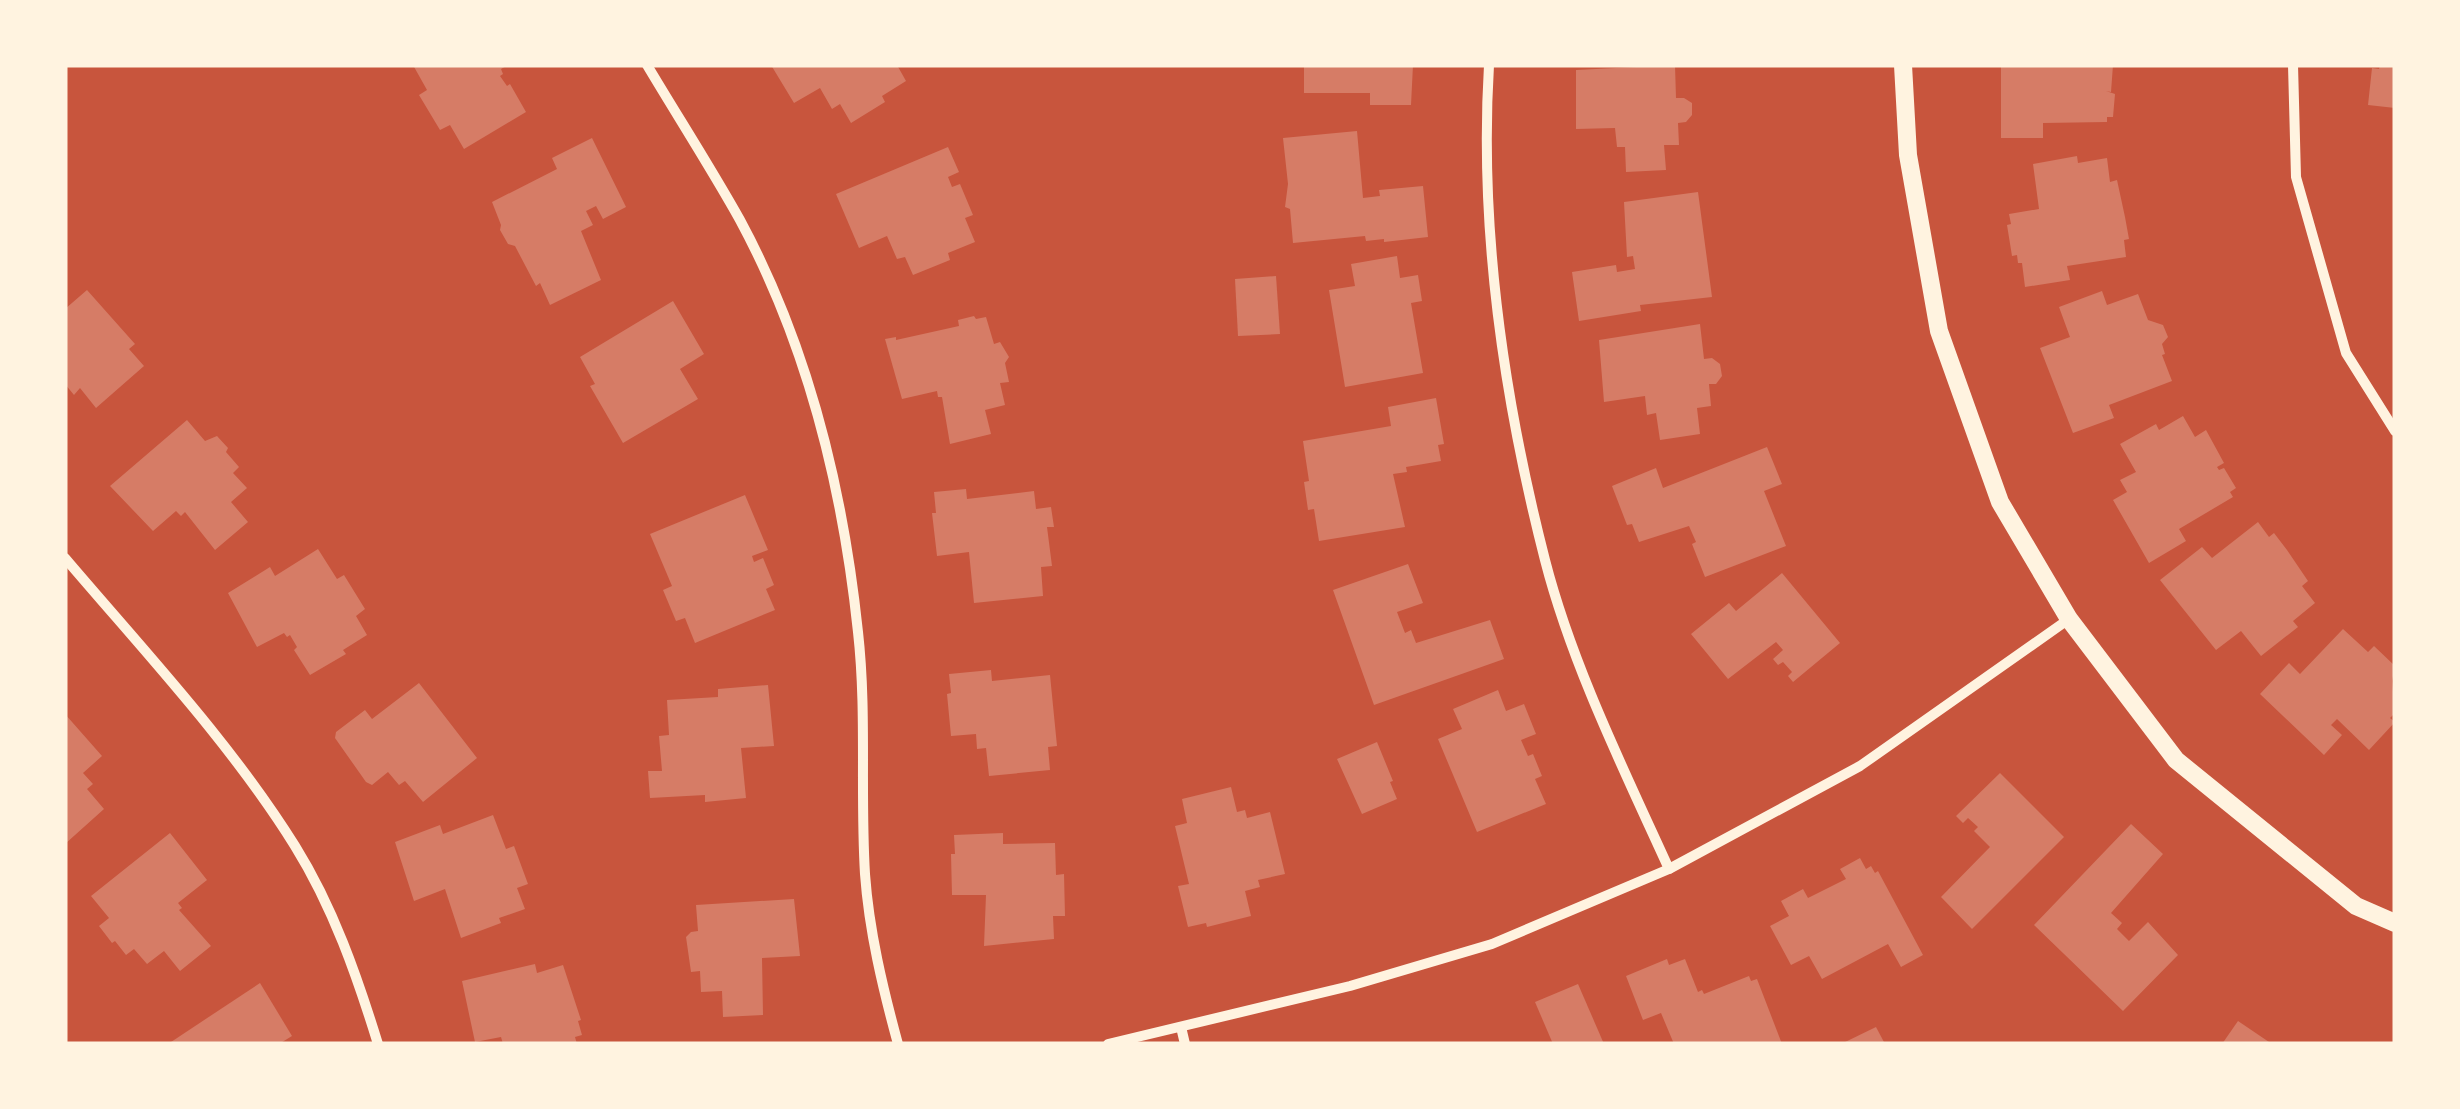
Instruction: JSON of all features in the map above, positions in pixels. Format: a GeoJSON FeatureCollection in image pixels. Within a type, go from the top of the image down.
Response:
{"type":"FeatureCollection","features":[{"type":"Feature","properties":{"kind":"street"},"geometry":{"type":"LineString","coordinates":[[646,65],[741,222],[786,319],[820,416],[844,525],[859,636],[865,876],[882,984],[898,1044]]}},
{"type":"Feature","properties":{"kind":"street"},"geometry":{"type":"LineString","coordinates":[[1489,65],[1484,142],[1504,364],[1545,562],[1598,715],[1669,869]]}},
{"type":"Feature","properties":{"kind":"street"},"geometry":{"type":"LineString","coordinates":[[1903,65],[1908,155],[1940,331],[2000,502],[2069,619],[2176,760],[2356,906],[2395,923]]}},
{"type":"Feature","properties":{"kind":"street"},"geometry":{"type":"LineString","coordinates":[[2293,65],[2296,176],[2346,354],[2395,431]]}},
{"type":"Feature","properties":{"kind":"street"},"geometry":{"type":"LineString","coordinates":[[65,558],[234,758],[296,847],[335,921],[378,1044]]}},
{"type":"Feature","properties":{"kind":"street"},"geometry":{"type":"LineString","coordinates":[[1108,1044],[1350,986],[1492,944],[1669,869],[1860,766],[2069,619]]}},
{"type":"Feature","properties":{"kind":"street"},"geometry":{"type":"LineString","coordinates":[[1181,1027],[1185,1044]]}},
{"type":"Feature","properties":{"kind":"building"},"geometry":{"type":"Polygon","coordinates":[[[413,65],[508,65],[501,69],[500,76],[507,86],[510,84],[526,112],[464,149],[450,125],[440,130],[419,95],[427,90],[413,65]]]}},
{"type":"Feature","properties":{"kind":"building"},"geometry":{"type":"Polygon","coordinates":[[[771,65],[897,65],[906,81],[882,96],[885,102],[851,123],[840,104],[832,109],[820,88],[794,103],[771,65]]]}},
{"type":"Feature","properties":{"kind":"building"},"geometry":{"type":"Polygon","coordinates":[[[1304,65],[1413,65],[1411,105],[1370,105],[1370,93],[1304,93],[1304,65]]]}},
{"type":"Feature","properties":{"kind":"building"},"geometry":{"type":"Polygon","coordinates":[[[1675,65],[1676,98],[1692,103],[1692,115],[1686,122],[1678,123],[1679,145],[1664,145],[1666,170],[1626,172],[1625,147],[1617,147],[1615,128],[1576,129],[1576,70],[1675,65]]]}},
{"type":"Feature","properties":{"kind":"building"},"geometry":{"type":"Polygon","coordinates":[[[2001,65],[2113,65],[2111,92],[2106,91],[2115,94],[2113,117],[2107,117],[2107,122],[2043,123],[2043,138],[2001,138],[2001,65]]]}},
{"type":"Feature","properties":{"kind":"building"},"geometry":{"type":"Polygon","coordinates":[[[2380,65],[2395,65],[2395,108],[2368,105],[2372,68],[2379,69],[2380,65]]]}},
{"type":"Feature","properties":{"kind":"building"},"geometry":{"type":"Polygon","coordinates":[[[1357,131],[1363,198],[1380,196],[1379,190],[1423,186],[1428,237],[1384,242],[1366,241],[1365,236],[1293,243],[1290,209],[1285,207],[1288,184],[1283,138],[1357,131]]]}},
{"type":"Feature","properties":{"kind":"building"},"geometry":{"type":"Polygon","coordinates":[[[592,138],[626,207],[603,219],[596,206],[586,211],[593,225],[581,231],[601,280],[550,305],[540,283],[536,286],[515,246],[508,244],[500,230],[492,202],[557,169],[552,158],[592,138]]]}},
{"type":"Feature","properties":{"kind":"building"},"geometry":{"type":"Polygon","coordinates":[[[948,147],[959,172],[948,177],[952,187],[960,184],[973,215],[965,218],[975,242],[948,253],[950,260],[913,275],[905,257],[897,259],[887,236],[859,248],[836,194],[948,147]]]}},
{"type":"Feature","properties":{"kind":"building"},"geometry":{"type":"Polygon","coordinates":[[[2077,156],[2078,163],[2107,158],[2110,182],[2117,180],[2125,217],[2129,239],[2124,240],[2126,257],[2067,266],[2070,280],[2025,287],[2022,263],[2018,263],[2017,255],[2012,256],[2009,214],[2039,209],[2033,164],[2077,156]]]}},
{"type":"Feature","properties":{"kind":"building"},"geometry":{"type":"Polygon","coordinates":[[[1698,192],[1712,297],[1640,305],[1641,311],[1579,321],[1572,272],[1616,265],[1617,272],[1635,269],[1633,256],[1627,257],[1624,202],[1698,192]]]}},
{"type":"Feature","properties":{"kind":"building"},"geometry":{"type":"Polygon","coordinates":[[[1397,256],[1400,278],[1418,275],[1422,301],[1411,303],[1423,373],[1345,387],[1329,290],[1355,286],[1351,264],[1397,256]]]}},
{"type":"Feature","properties":{"kind":"building"},"geometry":{"type":"Polygon","coordinates":[[[1276,276],[1280,334],[1238,336],[1235,279],[1276,276]]]}},
{"type":"Feature","properties":{"kind":"building"},"geometry":{"type":"Polygon","coordinates":[[[87,290],[135,344],[129,349],[144,366],[96,408],[80,388],[74,395],[65,384],[65,309],[87,290]]]}},
{"type":"Feature","properties":{"kind":"building"},"geometry":{"type":"Polygon","coordinates":[[[2102,291],[2107,305],[2138,294],[2148,320],[2163,325],[2168,337],[2162,344],[2162,355],[2172,381],[2109,405],[2114,418],[2073,433],[2040,348],[2070,337],[2059,307],[2102,291]]]}},
{"type":"Feature","properties":{"kind":"building"},"geometry":{"type":"Polygon","coordinates":[[[673,301],[704,354],[680,369],[698,399],[623,443],[590,386],[595,384],[580,357],[673,301]]]}},
{"type":"Feature","properties":{"kind":"building"},"geometry":{"type":"Polygon","coordinates":[[[986,317],[994,344],[1000,342],[1009,357],[1005,363],[1009,382],[1000,383],[1005,405],[985,410],[991,434],[950,444],[942,397],[938,397],[937,391],[902,399],[885,339],[959,326],[958,320],[986,317]]]}},
{"type":"Feature","properties":{"kind":"building"},"geometry":{"type":"Polygon","coordinates":[[[1700,324],[1704,359],[1712,358],[1720,364],[1722,376],[1716,384],[1709,384],[1711,406],[1697,408],[1700,434],[1660,440],[1656,413],[1647,415],[1645,396],[1604,402],[1599,340],[1700,324]]]}},
{"type":"Feature","properties":{"kind":"building"},"geometry":{"type":"Polygon","coordinates":[[[1436,398],[1444,444],[1438,445],[1441,461],[1406,467],[1407,472],[1393,474],[1405,527],[1319,541],[1314,509],[1308,510],[1304,482],[1309,481],[1303,441],[1391,426],[1388,407],[1436,398]]]}},
{"type":"Feature","properties":{"kind":"building"},"geometry":{"type":"Polygon","coordinates":[[[2183,416],[2195,437],[2206,430],[2224,463],[2217,467],[2224,468],[2236,488],[2230,492],[2233,497],[2179,529],[2186,541],[2149,563],[2113,500],[2127,492],[2120,480],[2136,472],[2120,444],[2156,424],[2159,430],[2183,416]]]}},
{"type":"Feature","properties":{"kind":"building"},"geometry":{"type":"Polygon","coordinates":[[[187,420],[205,441],[217,436],[228,448],[226,452],[239,467],[233,473],[247,488],[231,502],[248,522],[215,550],[185,512],[181,516],[176,511],[153,531],[110,486],[187,420]]]}},
{"type":"Feature","properties":{"kind":"building"},"geometry":{"type":"Polygon","coordinates":[[[1767,447],[1782,484],[1764,491],[1786,546],[1705,577],[1689,526],[1639,542],[1632,524],[1627,525],[1612,486],[1656,468],[1663,488],[1767,447]]]}},
{"type":"Feature","properties":{"kind":"building"},"geometry":{"type":"Polygon","coordinates":[[[966,489],[967,499],[1034,491],[1036,509],[1051,507],[1054,527],[1047,527],[1052,566],[1041,567],[1043,596],[974,603],[969,552],[937,556],[934,492],[966,489]]]}},
{"type":"Feature","properties":{"kind":"building"},"geometry":{"type":"Polygon","coordinates":[[[745,495],[768,550],[752,556],[754,562],[763,558],[774,585],[766,589],[775,610],[695,643],[685,618],[676,621],[663,590],[672,586],[650,534],[745,495]]]}},
{"type":"Feature","properties":{"kind":"building"},"geometry":{"type":"Polygon","coordinates":[[[2258,522],[2269,537],[2274,533],[2287,550],[2308,581],[2302,586],[2315,603],[2293,621],[2298,627],[2261,656],[2241,631],[2216,650],[2160,580],[2202,547],[2212,558],[2258,522]]]}},
{"type":"Feature","properties":{"kind":"building"},"geometry":{"type":"Polygon","coordinates":[[[318,549],[337,579],[344,575],[365,609],[356,616],[367,635],[343,650],[346,654],[310,675],[294,650],[297,647],[290,635],[284,633],[257,647],[228,593],[270,567],[275,576],[318,549]]]}},
{"type":"Feature","properties":{"kind":"building"},"geometry":{"type":"Polygon","coordinates":[[[1408,564],[1423,603],[1397,612],[1405,633],[1411,630],[1416,643],[1490,620],[1504,659],[1374,705],[1333,590],[1408,564]]]}},
{"type":"Feature","properties":{"kind":"building"},"geometry":{"type":"Polygon","coordinates":[[[1782,573],[1840,643],[1793,682],[1788,676],[1792,672],[1783,662],[1778,665],[1773,659],[1783,650],[1776,642],[1728,679],[1691,634],[1729,603],[1736,611],[1782,573]]]}},
{"type":"Feature","properties":{"kind":"building"},"geometry":{"type":"Polygon","coordinates":[[[2343,629],[2368,652],[2374,646],[2395,666],[2395,713],[2390,718],[2395,722],[2369,750],[2337,719],[2331,725],[2342,735],[2324,755],[2260,694],[2289,663],[2300,674],[2343,629]]]}},
{"type":"Feature","properties":{"kind":"building"},"geometry":{"type":"Polygon","coordinates":[[[991,670],[992,681],[1050,675],[1057,746],[1048,747],[1050,770],[989,776],[986,748],[977,749],[976,734],[951,736],[949,674],[991,670]]]}},
{"type":"Feature","properties":{"kind":"building"},"geometry":{"type":"Polygon","coordinates":[[[419,683],[477,758],[423,802],[405,781],[399,785],[388,772],[372,785],[366,782],[335,738],[336,732],[365,710],[372,719],[419,683]]]}},
{"type":"Feature","properties":{"kind":"building"},"geometry":{"type":"Polygon","coordinates":[[[768,685],[774,746],[741,748],[746,798],[705,802],[705,795],[650,798],[648,771],[662,771],[659,736],[669,735],[667,700],[718,697],[718,689],[768,685]]]}},
{"type":"Feature","properties":{"kind":"building"},"geometry":{"type":"Polygon","coordinates":[[[1498,690],[1506,711],[1524,704],[1536,734],[1521,740],[1528,756],[1533,754],[1542,776],[1535,779],[1546,804],[1477,832],[1438,739],[1462,729],[1453,709],[1498,690]]]}},
{"type":"Feature","properties":{"kind":"building"},"geometry":{"type":"Polygon","coordinates":[[[65,714],[102,756],[83,773],[93,784],[87,789],[104,809],[65,844],[65,714]]]}},
{"type":"Feature","properties":{"kind":"building"},"geometry":{"type":"Polygon","coordinates":[[[1377,742],[1397,799],[1362,814],[1337,759],[1377,742]]]}},
{"type":"Feature","properties":{"kind":"building"},"geometry":{"type":"Polygon","coordinates":[[[2000,773],[2064,837],[1972,929],[1941,897],[1990,847],[1974,831],[1978,827],[1968,818],[1963,823],[1956,816],[2000,773]]]}},
{"type":"Feature","properties":{"kind":"building"},"geometry":{"type":"Polygon","coordinates":[[[1231,787],[1237,812],[1245,810],[1247,818],[1270,812],[1285,874],[1258,880],[1260,887],[1245,891],[1251,916],[1207,927],[1206,923],[1188,927],[1178,886],[1189,884],[1175,826],[1187,823],[1182,799],[1231,787]]]}},
{"type":"Feature","properties":{"kind":"building"},"geometry":{"type":"Polygon","coordinates":[[[493,815],[506,849],[514,846],[528,884],[517,888],[525,909],[461,938],[445,889],[414,901],[395,842],[440,825],[443,834],[493,815]]]}},
{"type":"Feature","properties":{"kind":"building"},"geometry":{"type":"Polygon","coordinates":[[[2131,824],[2163,854],[2111,913],[2122,923],[2117,929],[2129,941],[2148,922],[2178,955],[2123,1011],[2034,925],[2131,824]]]}},
{"type":"Feature","properties":{"kind":"building"},"geometry":{"type":"Polygon","coordinates":[[[170,833],[207,880],[178,903],[182,908],[179,910],[211,946],[180,971],[164,951],[147,964],[134,949],[126,955],[99,926],[109,918],[91,896],[170,833]]]}},
{"type":"Feature","properties":{"kind":"building"},"geometry":{"type":"Polygon","coordinates":[[[1003,833],[1003,844],[1055,843],[1056,875],[1064,874],[1065,916],[1053,916],[1054,939],[984,946],[986,895],[952,895],[954,835],[1003,833]]]}},
{"type":"Feature","properties":{"kind":"building"},"geometry":{"type":"Polygon","coordinates":[[[1860,858],[1866,869],[1871,866],[1875,873],[1878,871],[1923,955],[1901,967],[1888,944],[1822,979],[1809,956],[1791,965],[1770,926],[1789,916],[1781,901],[1803,889],[1808,898],[1846,879],[1840,869],[1860,858]]]}},
{"type":"Feature","properties":{"kind":"building"},"geometry":{"type":"Polygon","coordinates":[[[794,899],[800,956],[762,958],[763,1015],[723,1017],[722,991],[701,992],[700,971],[691,972],[686,937],[698,931],[696,905],[794,899]]]}},
{"type":"Feature","properties":{"kind":"building"},"geometry":{"type":"Polygon","coordinates":[[[1667,959],[1669,965],[1685,959],[1698,992],[1702,990],[1704,994],[1749,976],[1751,981],[1757,979],[1782,1044],[1674,1044],[1661,1013],[1643,1020],[1626,976],[1667,959]]]}},
{"type":"Feature","properties":{"kind":"building"},"geometry":{"type":"Polygon","coordinates":[[[535,964],[537,973],[563,965],[581,1020],[578,1021],[582,1035],[575,1037],[577,1044],[503,1044],[501,1037],[475,1042],[462,981],[535,964]]]}},
{"type":"Feature","properties":{"kind":"building"},"geometry":{"type":"Polygon","coordinates":[[[260,983],[292,1036],[279,1044],[168,1044],[260,983]]]}},
{"type":"Feature","properties":{"kind":"building"},"geometry":{"type":"Polygon","coordinates":[[[1578,984],[1604,1044],[1553,1044],[1535,1002],[1578,984]]]}},
{"type":"Feature","properties":{"kind":"building"},"geometry":{"type":"Polygon","coordinates":[[[2238,1021],[2272,1044],[2222,1044],[2238,1021]]]}},
{"type":"Feature","properties":{"kind":"building"},"geometry":{"type":"Polygon","coordinates":[[[1876,1027],[1885,1044],[1841,1044],[1876,1027]]]}}]}
